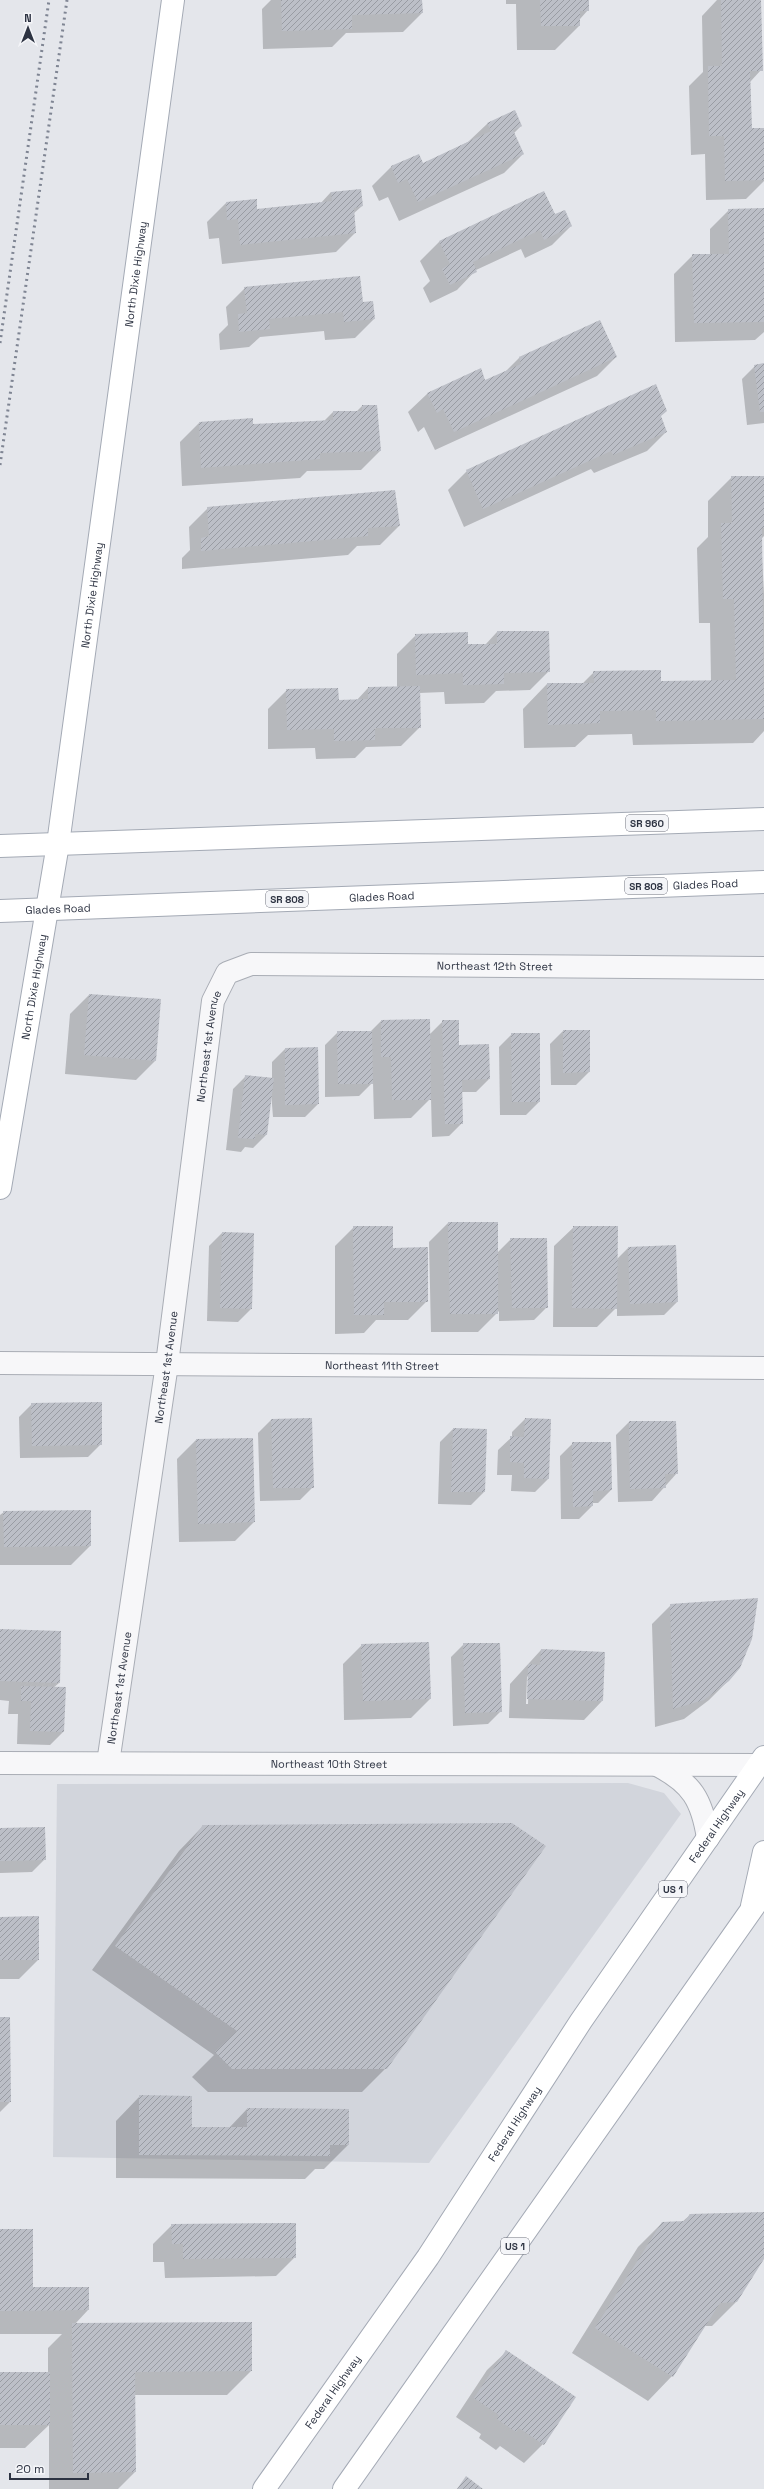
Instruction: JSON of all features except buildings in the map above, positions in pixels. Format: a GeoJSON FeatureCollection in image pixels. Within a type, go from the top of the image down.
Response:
{"type":"FeatureCollection","features":[{"type":"Feature","properties":{"kind":"main road","name":"North Dixie Highway"},"geometry":{"type":"LineString","coordinates":[[0,1188],[58,844],[173,0]]}},
{"type":"Feature","properties":{"kind":"main road","name":"SR 960"},"geometry":{"type":"LineString","coordinates":[[58,844],[764,819]]}},
{"type":"Feature","properties":{"kind":"main road"},"geometry":{"type":"LineString","coordinates":[[0,846],[58,844]]}},
{"type":"Feature","properties":{"kind":"main road","name":"Glades Road"},"geometry":{"type":"LineString","coordinates":[[0,910],[528,889],[764,882]]}},
{"type":"Feature","properties":{"kind":"main road","name":"Federal Highway"},"geometry":{"type":"LineString","coordinates":[[264,2489],[428,2257],[581,2022],[708,1838],[762,1768]]}},
{"type":"Feature","properties":{"kind":"main road"},"geometry":{"type":"LineString","coordinates":[[752,1909],[764,1852]]}},
{"type":"Feature","properties":{"kind":"main road","name":"US 1"},"geometry":{"type":"LineString","coordinates":[[344,2489],[764,1892]]}},
{"type":"Feature","properties":{"kind":"street","name":"Northeast 12th Street"},"geometry":{"type":"LineString","coordinates":[[227,973],[251,964],[764,968]]}},
{"type":"Feature","properties":{"kind":"street","name":"Northeast 1st Avenue"},"geometry":{"type":"LineString","coordinates":[[108,1763],[167,1364],[213,1001],[227,973]]}},
{"type":"Feature","properties":{"kind":"street","name":"Northeast 11th Street"},"geometry":{"type":"LineString","coordinates":[[0,1363],[764,1368]]}},
{"type":"Feature","properties":{"kind":"street","name":"Northeast 10th Street"},"geometry":{"type":"LineString","coordinates":[[0,1763],[657,1765],[762,1768]]}},
{"type":"Feature","properties":{"kind":"street","name":"Northeast 10th Street"},"geometry":{"type":"LineString","coordinates":[[657,1765],[678,1776],[694,1794],[705,1820],[708,1838]]}},
{"type":"Feature","properties":{"kind":"shaded area"},"geometry":{"type":"Polygon","coordinates":[[[628,1783],[664,1793],[681,1814],[429,2163],[53,2157],[57,1784],[628,1783]]]}},
{"type":"Feature","properties":{"kind":"railway"},"geometry":{"type":"LineString","coordinates":[[0,343],[49,0]]}},
{"type":"Feature","properties":{"kind":"railway"},"geometry":{"type":"LineString","coordinates":[[0,465],[67,0]]}}]}
